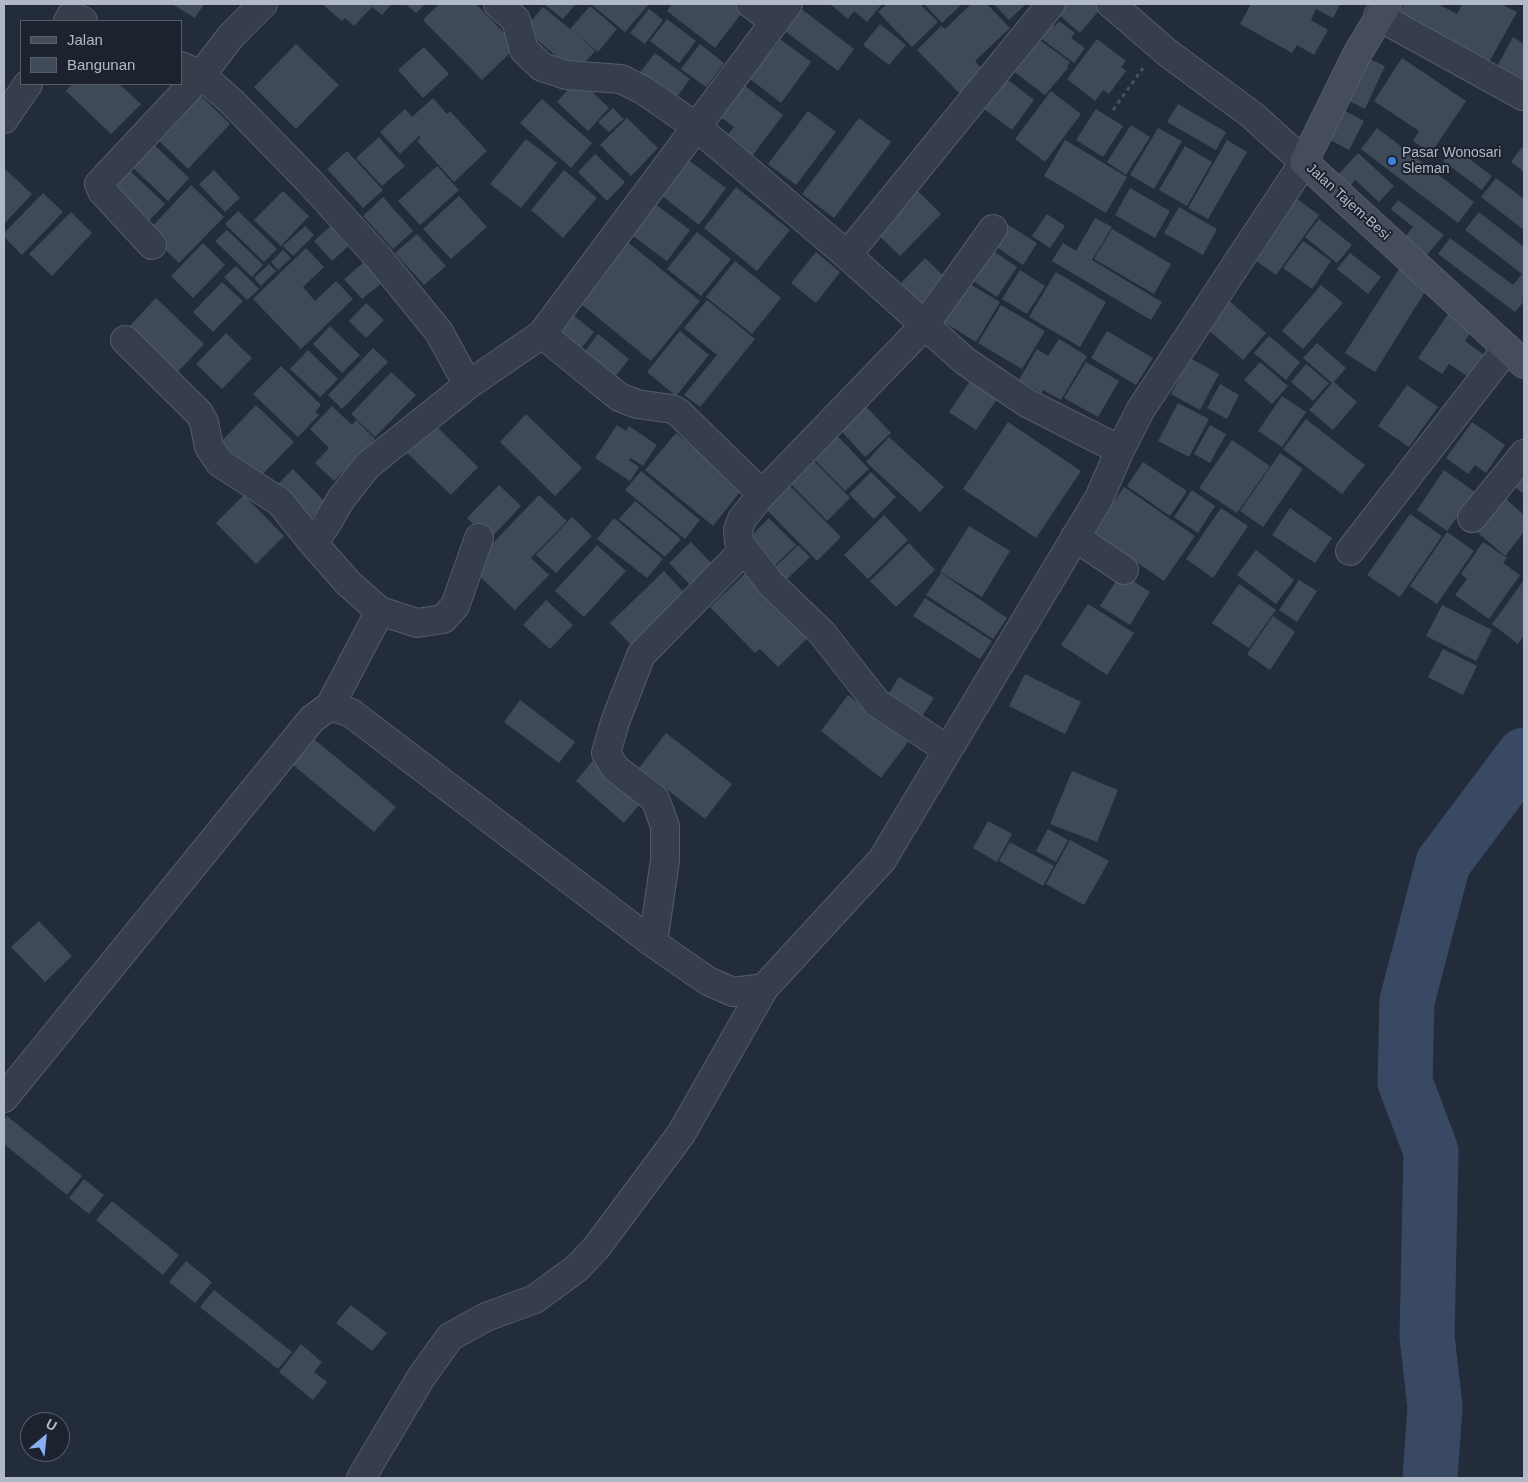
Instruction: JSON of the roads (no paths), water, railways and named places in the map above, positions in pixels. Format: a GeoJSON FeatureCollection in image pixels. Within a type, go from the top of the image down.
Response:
{"type":"FeatureCollection","features":[{"type":"Feature","properties":{"kind":"street"},"geometry":{"type":"LineString","coordinates":[[182,81],[191,70],[231,36],[263,4]]}},
{"type":"Feature","properties":{"kind":"street"},"geometry":{"type":"LineString","coordinates":[[498,4],[516,20],[524,50],[542,67],[566,75],[615,78],[629,82],[698,128],[847,254],[906,307],[924,326],[965,361],[1027,403],[1120,450]]}},
{"type":"Feature","properties":{"kind":"street"},"geometry":{"type":"LineString","coordinates":[[313,543],[341,499],[368,465],[468,385],[542,334],[698,128],[782,13],[751,4]]}},
{"type":"Feature","properties":{"kind":"street"},"geometry":{"type":"LineString","coordinates":[[847,254],[1051,4]]}},
{"type":"Feature","properties":{"kind":"street"},"geometry":{"type":"LineString","coordinates":[[361,1478],[422,1376],[450,1337],[486,1317],[535,1298],[577,1268],[596,1248],[681,1134],[764,988],[882,860],[1099,498],[1141,409],[1304,162],[1252,115],[1159,45],[1111,4]]}},
{"type":"Feature","properties":{"kind":"street"},"geometry":{"type":"LineString","coordinates":[[1382,10],[1523,96]]}},
{"type":"Feature","properties":{"kind":"street","name":"Jalan Tajem-Besi"},"geometry":{"type":"LineString","coordinates":[[1382,10],[1304,162],[1516,356]]}},
{"type":"Feature","properties":{"kind":"street"},"geometry":{"type":"LineString","coordinates":[[191,70],[231,101],[303,174],[378,257],[439,332],[468,385]]}},
{"type":"Feature","properties":{"kind":"street"},"geometry":{"type":"LineString","coordinates":[[4,119],[27,85]]}},
{"type":"Feature","properties":{"kind":"street"},"geometry":{"type":"LineString","coordinates":[[152,245],[102,191],[99,184],[179,85]]}},
{"type":"Feature","properties":{"kind":"street"},"geometry":{"type":"LineString","coordinates":[[948,750],[877,703],[822,633],[771,584],[739,542],[738,530],[742,519],[762,494],[924,326],[993,230]]}},
{"type":"Feature","properties":{"kind":"street"},"geometry":{"type":"LineString","coordinates":[[542,334],[619,397],[637,404],[672,409],[679,413],[762,494]]}},
{"type":"Feature","properties":{"kind":"street"},"geometry":{"type":"LineString","coordinates":[[125,340],[199,413],[204,422],[210,448],[220,463],[280,502],[349,584],[380,610],[417,623],[443,620],[455,606],[479,538]]}},
{"type":"Feature","properties":{"kind":"street"},"geometry":{"type":"LineString","coordinates":[[1350,551],[1516,356]]}},
{"type":"Feature","properties":{"kind":"street"},"geometry":{"type":"LineString","coordinates":[[1472,518],[1524,454]]}},
{"type":"Feature","properties":{"kind":"street"},"geometry":{"type":"LineString","coordinates":[[1075,537],[1124,570]]}},
{"type":"Feature","properties":{"kind":"street"},"geometry":{"type":"LineString","coordinates":[[653,943],[666,860],[665,826],[655,799],[616,768],[606,753],[615,722],[641,655],[744,550]]}},
{"type":"Feature","properties":{"kind":"street"},"geometry":{"type":"LineString","coordinates":[[4,1098],[312,718],[330,706],[380,610]]}},
{"type":"Feature","properties":{"kind":"street"},"geometry":{"type":"LineString","coordinates":[[330,706],[351,713],[653,943],[708,981],[733,992],[764,988]]}},
{"type":"Feature","properties":{"kind":"waterway"},"geometry":{"type":"LineString","coordinates":[[1430,1478],[1435,1407],[1427,1336],[1431,1151],[1405,1082],[1407,1001],[1443,863],[1524,755]]}},
{"type":"Feature","properties":{"kind":"place","name":"Pasar Wonosari Sleman"},"geometry":{"type":"Point","coordinates":[1392,161]}}]}
